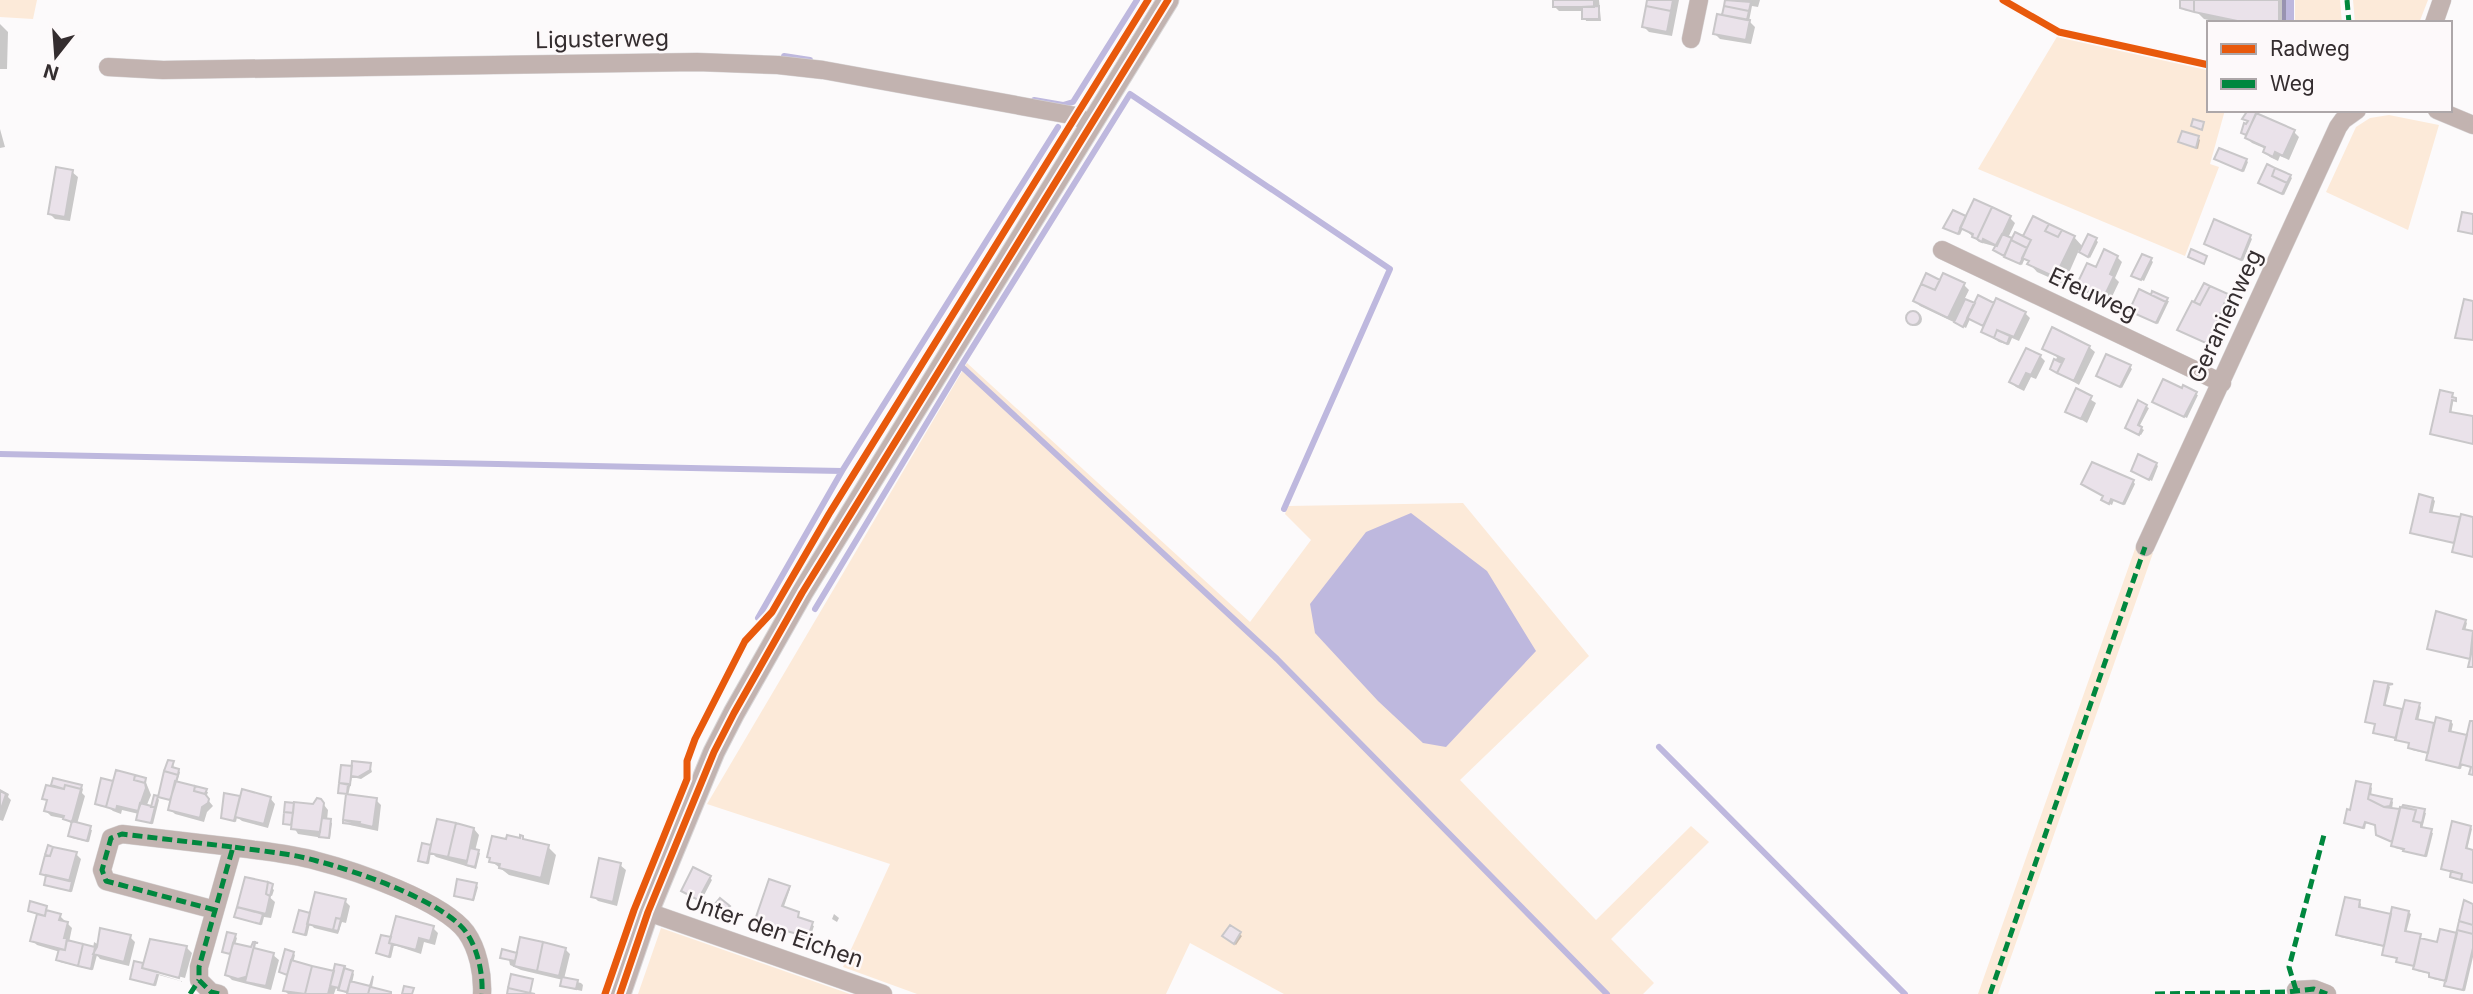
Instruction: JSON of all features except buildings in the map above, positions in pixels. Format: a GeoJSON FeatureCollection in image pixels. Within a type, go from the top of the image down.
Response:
{"type":"FeatureCollection","features":[{"type":"Feature","properties":{"kind":"street"},"geometry":{"type":"LineString","coordinates":[[620,994],[648,912],[714,752],[740,701],[802,593],[1168,0]]}},
{"type":"Feature","properties":{"kind":"street"},"geometry":{"type":"LineString","coordinates":[[1692,39],[1699,0]]}},
{"type":"Feature","properties":{"kind":"street"},"geometry":{"type":"LineString","coordinates":[[2435,21],[2442,0]]}},
{"type":"Feature","properties":{"kind":"street","name":"Ligusterweg"},"geometry":{"type":"LineString","coordinates":[[108,67],[163,70],[697,62],[778,65],[823,70],[1076,116],[1090,124]]}},
{"type":"Feature","properties":{"kind":"street","name":"Geranienweg"},"geometry":{"type":"LineString","coordinates":[[2145,547],[2338,127],[2354,112]]}},
{"type":"Feature","properties":{"kind":"street"},"geometry":{"type":"LineString","coordinates":[[2442,112],[2473,125]]}},
{"type":"Feature","properties":{"kind":"street","name":"Efeuweg"},"geometry":{"type":"LineString","coordinates":[[1942,250],[2222,383]]}},
{"type":"Feature","properties":{"kind":"street"},"geometry":{"type":"LineString","coordinates":[[215,910],[106,881],[102,870],[111,838],[122,834],[317,860],[395,888],[443,912],[466,933],[478,960],[482,994]]}},
{"type":"Feature","properties":{"kind":"street"},"geometry":{"type":"LineString","coordinates":[[219,994],[211,992],[200,981],[199,967],[233,847]]}},
{"type":"Feature","properties":{"kind":"street","name":"Unter den Eichen"},"geometry":{"type":"LineString","coordinates":[[648,912],[883,994]]}},
{"type":"Feature","properties":{"kind":"street"},"geometry":{"type":"LineString","coordinates":[[2297,990],[2314,989],[2327,994]]}},
{"type":"Feature","properties":{"kind":"shaded area"},"geometry":{"type":"Polygon","coordinates":[[[0,0],[37,0],[33,19],[0,17],[0,0]]]}},
{"type":"Feature","properties":{"kind":"shaded area"},"geometry":{"type":"Polygon","coordinates":[[[2282,0],[2294,0],[2294,21],[2282,21],[2282,0]]]}},
{"type":"Feature","properties":{"kind":"shaded area"},"geometry":{"type":"Polygon","coordinates":[[[2295,0],[2340,0],[2342,21],[2295,21],[2295,0]]]}},
{"type":"Feature","properties":{"kind":"shaded area"},"geometry":{"type":"Polygon","coordinates":[[[2353,0],[2428,0],[2420,21],[2355,21],[2353,0]]]}},
{"type":"Feature","properties":{"kind":"shaded area"},"geometry":{"type":"Polygon","coordinates":[[[2058,35],[2207,70],[2207,112],[2224,112],[2210,164],[2219,167],[2185,256],[1978,169],[2058,35]]]}},
{"type":"Feature","properties":{"kind":"shaded area"},"geometry":{"type":"Polygon","coordinates":[[[2389,115],[2439,125],[2408,230],[2326,192],[2356,127],[2370,118],[2389,115]]]}},
{"type":"Feature","properties":{"kind":"shaded area"},"geometry":{"type":"Polygon","coordinates":[[[967,363],[1250,622],[1311,540],[1285,514],[1288,506],[1463,503],[1589,656],[1460,780],[1596,920],[1691,826],[1709,842],[1611,939],[1654,983],[1643,994],[1284,994],[1190,943],[1166,994],[917,994],[843,967],[890,864],[707,804],[967,363]]]}},
{"type":"Feature","properties":{"kind":"shaded area"},"geometry":{"type":"Polygon","coordinates":[[[1411,513],[1487,571],[1536,651],[1446,747],[1423,743],[1378,701],[1315,633],[1310,604],[1366,532],[1411,513]]]}},
{"type":"Feature","properties":{"kind":"shaded area"},"geometry":{"type":"Polygon","coordinates":[[[2136,546],[2153,553],[1998,994],[1978,994],[2136,546]]]}},
{"type":"Feature","properties":{"kind":"shaded area"},"geometry":{"type":"Polygon","coordinates":[[[661,928],[850,994],[638,994],[661,928]]]}},
{"type":"Feature","properties":{"kind":"waterway"},"geometry":{"type":"LineString","coordinates":[[1034,100],[1063,105],[1073,102],[1137,0]]}},
{"type":"Feature","properties":{"kind":"waterway"},"geometry":{"type":"LineString","coordinates":[[784,56],[810,60]]}},
{"type":"Feature","properties":{"kind":"waterway"},"geometry":{"type":"LineString","coordinates":[[815,609],[961,366],[1130,94],[1390,269],[1284,509]]}},
{"type":"Feature","properties":{"kind":"waterway"},"geometry":{"type":"LineString","coordinates":[[758,618],[842,471],[1058,127]]}},
{"type":"Feature","properties":{"kind":"waterway"},"geometry":{"type":"LineString","coordinates":[[961,366],[1277,659],[1607,994]]}},
{"type":"Feature","properties":{"kind":"waterway"},"geometry":{"type":"LineString","coordinates":[[0,454],[842,471]]}},
{"type":"Feature","properties":{"kind":"waterway"},"geometry":{"type":"LineString","coordinates":[[1659,747],[1905,994]]}},
{"type":"Feature","properties":{"kind":"marked path"},"geometry":{"type":"LineString","coordinates":[[2347,0],[2349,21]]}},
{"type":"Feature","properties":{"kind":"marked path"},"geometry":{"type":"LineString","coordinates":[[1990,994],[2145,547]]}},
{"type":"Feature","properties":{"kind":"marked path"},"geometry":{"type":"LineString","coordinates":[[2296,990],[2289,967],[2325,831]]}},
{"type":"Feature","properties":{"kind":"marked path"},"geometry":{"type":"LineString","coordinates":[[215,910],[106,881],[102,870],[111,838],[122,834],[233,847]]}},
{"type":"Feature","properties":{"kind":"marked path"},"geometry":{"type":"LineString","coordinates":[[219,994],[211,992],[199,980],[199,967],[233,847],[296,856],[334,866],[397,889],[438,909],[455,920],[474,946],[482,978],[482,994]]}},
{"type":"Feature","properties":{"kind":"marked path"},"geometry":{"type":"LineString","coordinates":[[190,994],[199,980]]}},
{"type":"Feature","properties":{"kind":"marked path"},"geometry":{"type":"LineString","coordinates":[[2155,994],[2287,992],[2314,989],[2327,994]]}},
{"type":"Feature","properties":{"kind":"cycle path"},"geometry":{"type":"LineString","coordinates":[[605,994],[634,910],[687,779],[687,761],[695,739],[745,641],[772,612],[829,514],[1148,0]]}},
{"type":"Feature","properties":{"kind":"cycle path"},"geometry":{"type":"LineString","coordinates":[[620,994],[648,912],[714,752],[734,713],[802,593],[1168,0]]}},
{"type":"Feature","properties":{"kind":"cycle path"},"geometry":{"type":"LineString","coordinates":[[2003,0],[2059,32],[2207,65]]}}]}
